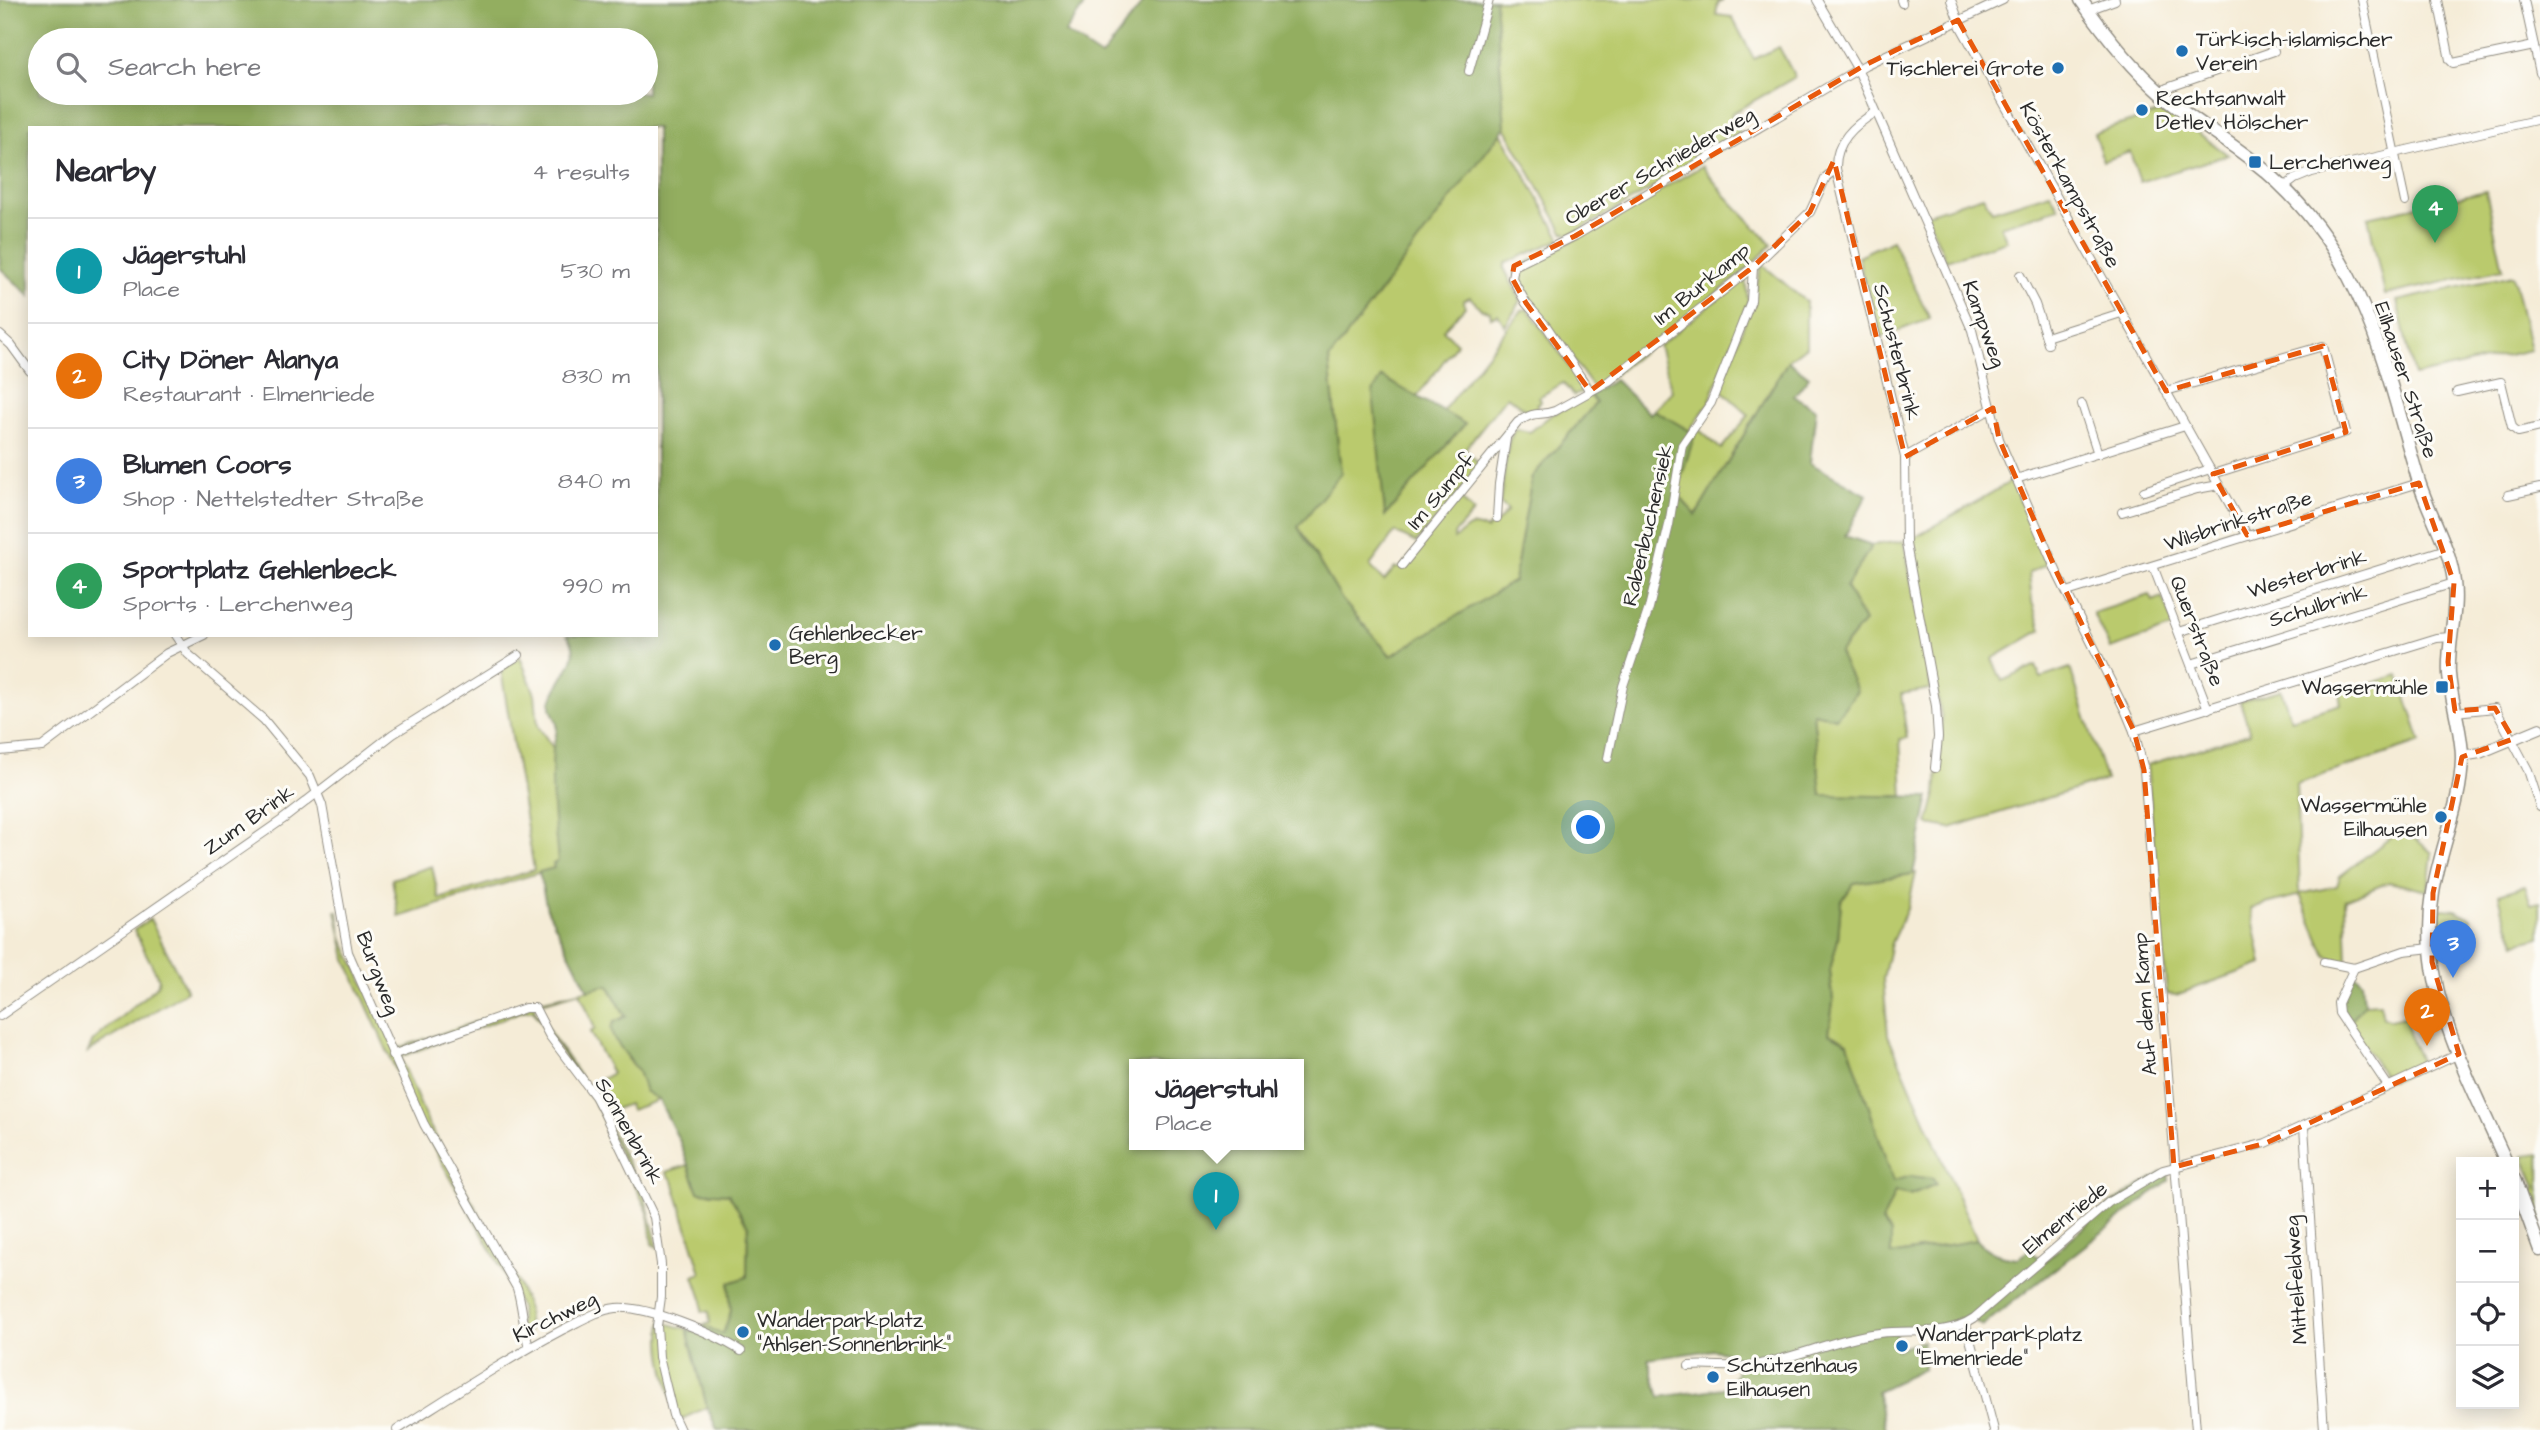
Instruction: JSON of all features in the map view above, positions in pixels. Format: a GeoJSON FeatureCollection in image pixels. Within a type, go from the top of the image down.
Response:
{"type":"FeatureCollection","features":[{"type":"Feature","properties":{"kind":"main road","name":"Eilhauser Straße"},"geometry":{"type":"LineString","coordinates":[[2085,5],[2161,93],[2255,162],[2283,188],[2321,232],[2348,274],[2385,364],[2419,482],[2446,549],[2454,583],[2455,606],[2449,677],[2462,756],[2455,810],[2433,893],[2431,948],[2436,987],[2459,1054],[2505,1157]]}},
{"type":"Feature","properties":{"kind":"main road"},"geometry":{"type":"LineString","coordinates":[[2519,1193],[2540,1250]]}},
{"type":"Feature","properties":{"kind":"street"},"geometry":{"type":"LineString","coordinates":[[1469,71],[1489,0]]}},
{"type":"Feature","properties":{"kind":"street","name":"Kampweg"},"geometry":{"type":"LineString","coordinates":[[1817,0],[1858,70],[1972,330],[1999,439],[2067,592]]}},
{"type":"Feature","properties":{"kind":"street","name":"Kösterkampstraße"},"geometry":{"type":"LineString","coordinates":[[1951,0],[1958,20],[2247,535]]}},
{"type":"Feature","properties":{"kind":"street","name":"Oberer Schniederweg"},"geometry":{"type":"LineString","coordinates":[[1590,391],[1547,327],[1526,303],[1512,278],[1511,271],[1518,262],[1575,236],[1858,70],[2003,0]]}},
{"type":"Feature","properties":{"kind":"street"},"geometry":{"type":"LineString","coordinates":[[2085,5],[2115,0]]}},
{"type":"Feature","properties":{"kind":"street"},"geometry":{"type":"LineString","coordinates":[[2362,0],[2405,202]]}},
{"type":"Feature","properties":{"kind":"street"},"geometry":{"type":"LineString","coordinates":[[2438,0],[2450,60],[2453,63],[2534,46]]}},
{"type":"Feature","properties":{"kind":"street"},"geometry":{"type":"LineString","coordinates":[[2524,0],[2540,73]]}},
{"type":"Feature","properties":{"kind":"street"},"geometry":{"type":"LineString","coordinates":[[2161,93],[2167,88],[2274,51]]}},
{"type":"Feature","properties":{"kind":"street","name":"Im Burkamp"},"geometry":{"type":"LineString","coordinates":[[1506,439],[1518,422],[1530,415],[1555,411],[1609,381],[1753,267],[1810,212],[1826,177],[1836,169],[1836,155],[1842,141],[1876,112]]}},
{"type":"Feature","properties":{"kind":"street"},"geometry":{"type":"LineString","coordinates":[[2283,188],[2312,172],[2540,119]]}},
{"type":"Feature","properties":{"kind":"street","name":"Schusterbrink"},"geometry":{"type":"LineString","coordinates":[[1836,169],[1905,457],[1906,544],[1937,705],[1935,768]]}},
{"type":"Feature","properties":{"kind":"street","name":"Rabenbuchensiek"},"geometry":{"type":"LineString","coordinates":[[1608,758],[1623,686],[1648,608],[1669,525],[1682,445],[1711,403],[1751,301],[1753,267]]}},
{"type":"Feature","properties":{"kind":"street"},"geometry":{"type":"LineString","coordinates":[[2020,275],[2035,304],[2047,340],[2121,313]]}},
{"type":"Feature","properties":{"kind":"street"},"geometry":{"type":"LineString","coordinates":[[0,335],[28,368]]}},
{"type":"Feature","properties":{"kind":"street"},"geometry":{"type":"LineString","coordinates":[[2144,491],[2346,432],[2323,345],[2166,391]]}},
{"type":"Feature","properties":{"kind":"street"},"geometry":{"type":"LineString","coordinates":[[2457,392],[2501,382],[2512,427],[2518,432],[2540,427]]}},
{"type":"Feature","properties":{"kind":"street"},"geometry":{"type":"LineString","coordinates":[[2082,404],[2098,454]]}},
{"type":"Feature","properties":{"kind":"street"},"geometry":{"type":"LineString","coordinates":[[1905,457],[1993,408]]}},
{"type":"Feature","properties":{"kind":"street"},"geometry":{"type":"LineString","coordinates":[[2016,479],[2185,426]]}},
{"type":"Feature","properties":{"kind":"street"},"geometry":{"type":"LineString","coordinates":[[1497,518],[1506,439]]}},
{"type":"Feature","properties":{"kind":"street","name":"Im Sumpf"},"geometry":{"type":"LineString","coordinates":[[1402,565],[1506,439]]}},
{"type":"Feature","properties":{"kind":"street","name":"Wilsbrinkstraße"},"geometry":{"type":"LineString","coordinates":[[2067,592],[2419,482]]}},
{"type":"Feature","properties":{"kind":"street"},"geometry":{"type":"LineString","coordinates":[[2122,512],[2219,485]]}},
{"type":"Feature","properties":{"kind":"street"},"geometry":{"type":"LineString","coordinates":[[2508,495],[2540,488]]}},
{"type":"Feature","properties":{"kind":"street","name":"Westerbrink"},"geometry":{"type":"LineString","coordinates":[[2179,632],[2446,549]]}},
{"type":"Feature","properties":{"kind":"street","name":"Querstraße"},"geometry":{"type":"LineString","coordinates":[[2152,566],[2208,709]]}},
{"type":"Feature","properties":{"kind":"street","name":"Schulbrink"},"geometry":{"type":"LineString","coordinates":[[2191,664],[2454,583]]}},
{"type":"Feature","properties":{"kind":"street","name":"Auf dem Kamp"},"geometry":{"type":"LineString","coordinates":[[2067,592],[2134,732],[2144,770],[2196,1430]]}},
{"type":"Feature","properties":{"kind":"street","name":"Burgweg"},"geometry":{"type":"LineString","coordinates":[[176,637],[180,645],[264,720],[310,776],[318,792],[344,939],[424,1124],[517,1288],[529,1347]]}},
{"type":"Feature","properties":{"kind":"street"},"geometry":{"type":"LineString","coordinates":[[0,751],[41,747],[180,645],[199,637]]}},
{"type":"Feature","properties":{"kind":"street"},"geometry":{"type":"LineString","coordinates":[[2134,732],[2437,638],[2451,637]]}},
{"type":"Feature","properties":{"kind":"street","name":"Zum Brink"},"geometry":{"type":"LineString","coordinates":[[0,1016],[273,827],[393,734],[519,654]]}},
{"type":"Feature","properties":{"kind":"street"},"geometry":{"type":"LineString","coordinates":[[2455,712],[2495,708],[2528,770],[2540,807]]}},
{"type":"Feature","properties":{"kind":"street"},"geometry":{"type":"LineString","coordinates":[[2462,756],[2480,753],[2540,728]]}},
{"type":"Feature","properties":{"kind":"street"},"geometry":{"type":"LineString","coordinates":[[2324,962],[2354,968],[2404,951],[2431,948]]}},
{"type":"Feature","properties":{"kind":"street"},"geometry":{"type":"LineString","coordinates":[[2354,968],[2338,1003],[2339,1013],[2388,1086]]}},
{"type":"Feature","properties":{"kind":"street","name":"Sonnenbrink"},"geometry":{"type":"LineString","coordinates":[[392,1055],[526,1007],[535,1008],[549,1035],[595,1096],[654,1217],[661,1264],[657,1326],[659,1357],[673,1415],[680,1430]]}},
{"type":"Feature","properties":{"kind":"street","name":"Elmenriede"},"geometry":{"type":"LineString","coordinates":[[1689,1366],[1748,1366],[1878,1333],[1941,1331],[1966,1324],[2109,1202],[2163,1170],[2266,1143],[2459,1054]]}},
{"type":"Feature","properties":{"kind":"street","name":"Mittelfeldweg"},"geometry":{"type":"LineString","coordinates":[[2304,1127],[2324,1430]]}},
{"type":"Feature","properties":{"kind":"street","name":"Kirchweg"},"geometry":{"type":"LineString","coordinates":[[397,1430],[529,1347],[595,1313],[613,1308],[633,1308],[719,1337],[741,1351]]}},
{"type":"Feature","properties":{"kind":"street"},"geometry":{"type":"LineString","coordinates":[[1966,1324],[1994,1430]]}},
{"type":"Feature","properties":{"kind":"highlighted area"},"geometry":{"type":"Polygon","coordinates":[[[1958,20],[2166,391],[2323,346],[2346,432],[2213,474],[2247,535],[2419,483],[2454,583],[2448,662],[2455,711],[2495,708],[2513,739],[2462,757],[2433,893],[2432,962],[2459,1054],[2266,1143],[2174,1167],[2144,770],[2134,731],[2058,575],[1999,439],[1993,408],[1905,457],[1834,160],[1810,212],[1753,267],[1590,391],[1526,303],[1512,278],[1514,266],[1575,236],[1865,65],[1958,20]]]}},
{"type":"Feature","properties":{"kind":"green space"},"geometry":{"type":"Polygon","coordinates":[[[0,0],[1088,0],[1065,33],[1101,57],[1145,0],[1495,0],[1505,127],[1329,359],[1341,473],[1298,527],[1342,600],[1391,656],[1514,581],[1532,477],[1596,403],[1590,395],[1615,380],[1650,414],[1654,410],[1695,434],[1676,493],[1696,515],[1788,361],[1809,377],[1794,396],[1816,409],[1810,463],[1867,495],[1845,536],[1872,545],[1846,587],[1864,622],[1839,653],[1857,691],[1836,718],[1813,713],[1821,795],[1929,797],[1913,874],[1854,883],[1841,902],[1838,939],[1830,970],[1833,1001],[1829,1033],[1848,1043],[1893,1181],[1911,1176],[1933,1179],[1936,1184],[1910,1195],[1895,1192],[1882,1222],[1891,1233],[1891,1255],[1977,1240],[2000,1255],[2018,1258],[2028,1251],[2045,1261],[2110,1204],[2163,1172],[2168,1174],[2169,1180],[1982,1326],[1969,1317],[1956,1325],[1896,1329],[1896,1350],[1922,1341],[1924,1369],[1877,1391],[1885,1430],[717,1430],[707,1407],[687,1329],[700,1333],[702,1326],[723,1334],[731,1311],[729,1283],[747,1277],[748,1226],[729,1194],[698,1192],[680,1142],[659,1100],[645,1091],[638,1071],[613,1037],[611,1028],[614,1022],[626,1016],[608,985],[588,990],[547,909],[539,872],[554,868],[553,864],[558,861],[552,776],[557,724],[551,702],[572,660],[574,652],[568,637],[658,637],[658,126],[28,126],[28,294],[0,268],[0,0]],[[1713,1350],[1648,1359],[1660,1397],[1723,1388],[1737,1374],[1731,1353],[1713,1350]]]}},
{"type":"Feature","properties":{"kind":"green space"},"geometry":{"type":"Polygon","coordinates":[[[1495,0],[1724,0],[1718,3],[1716,15],[1732,17],[1754,59],[1779,47],[1795,77],[1731,114],[1741,137],[1571,235],[1563,232],[1505,127],[1495,0]]]}},
{"type":"Feature","properties":{"kind":"green space"},"geometry":{"type":"Polygon","coordinates":[[[2167,110],[2228,155],[2140,182],[2130,152],[2103,161],[2094,133],[2167,110]]]}},
{"type":"Feature","properties":{"kind":"green space"},"geometry":{"type":"Polygon","coordinates":[[[1501,132],[1561,239],[1506,263],[1504,268],[1521,301],[1505,326],[1498,314],[1491,317],[1490,311],[1481,309],[1470,297],[1463,300],[1465,307],[1443,330],[1457,343],[1417,397],[1383,378],[1385,515],[1464,425],[1442,412],[1522,310],[1528,309],[1586,389],[1574,396],[1563,383],[1539,397],[1541,401],[1538,406],[1528,412],[1507,396],[1465,449],[1481,466],[1416,543],[1395,532],[1370,566],[1384,581],[1395,568],[1401,568],[1459,497],[1474,512],[1454,534],[1454,539],[1469,527],[1476,526],[1486,530],[1498,522],[1508,510],[1500,503],[1509,441],[1515,429],[1530,432],[1551,415],[1590,395],[1596,403],[1532,477],[1514,581],[1391,656],[1342,600],[1298,527],[1341,473],[1329,359],[1501,132]]]}},
{"type":"Feature","properties":{"kind":"green space"},"geometry":{"type":"Polygon","coordinates":[[[1702,166],[1772,245],[1740,275],[1601,385],[1592,386],[1517,281],[1515,273],[1518,267],[1566,244],[1702,166]]]}},
{"type":"Feature","properties":{"kind":"green space"},"geometry":{"type":"Polygon","coordinates":[[[2486,191],[2503,269],[2385,295],[2368,217],[2486,191]]]}},
{"type":"Feature","properties":{"kind":"green space"},"geometry":{"type":"Polygon","coordinates":[[[2050,193],[2059,208],[2000,226],[2007,241],[1946,260],[1926,214],[1983,196],[1992,211],[2050,193]]]}},
{"type":"Feature","properties":{"kind":"green space"},"geometry":{"type":"Polygon","coordinates":[[[1892,240],[1930,319],[1878,338],[1858,256],[1892,240]]]}},
{"type":"Feature","properties":{"kind":"green space"},"geometry":{"type":"Polygon","coordinates":[[[1762,264],[1806,302],[1806,347],[1788,361],[1696,515],[1676,493],[1697,428],[1721,449],[1749,415],[1720,389],[1752,303],[1762,264]]]}},
{"type":"Feature","properties":{"kind":"green space"},"geometry":{"type":"Polygon","coordinates":[[[2513,275],[2530,350],[2414,376],[2397,301],[2513,275]]]}},
{"type":"Feature","properties":{"kind":"green space"},"geometry":{"type":"Polygon","coordinates":[[[1745,277],[1748,301],[1709,403],[1689,431],[1654,410],[1672,391],[1659,346],[1745,277]]]}},
{"type":"Feature","properties":{"kind":"green space"},"geometry":{"type":"Polygon","coordinates":[[[1382,377],[1465,424],[1385,516],[1373,392],[1382,377]]]}},
{"type":"Feature","properties":{"kind":"green space"},"geometry":{"type":"Polygon","coordinates":[[[2012,481],[2047,564],[2029,573],[2032,602],[2041,630],[1992,659],[2002,681],[2036,666],[2041,678],[2070,668],[2106,780],[1950,828],[1928,824],[1936,794],[1942,720],[1909,541],[2012,481]]]}},
{"type":"Feature","properties":{"kind":"green space"},"geometry":{"type":"Polygon","coordinates":[[[1904,541],[1931,689],[1901,694],[1907,738],[1900,739],[1903,796],[1821,796],[1813,712],[1836,718],[1839,653],[1864,622],[1846,587],[1872,545],[1904,541]]]}},
{"type":"Feature","properties":{"kind":"green space"},"geometry":{"type":"Polygon","coordinates":[[[2150,595],[2153,601],[2162,597],[2174,627],[2110,649],[2093,613],[2150,595]]]}},
{"type":"Feature","properties":{"kind":"green space"},"geometry":{"type":"Polygon","coordinates":[[[520,657],[535,694],[538,726],[553,748],[553,797],[558,862],[554,868],[399,917],[392,879],[432,866],[439,899],[534,870],[501,670],[520,657]]]}},
{"type":"Feature","properties":{"kind":"green space"},"geometry":{"type":"Polygon","coordinates":[[[2399,675],[2421,742],[2296,784],[2300,894],[2337,886],[2340,876],[2403,828],[2432,853],[2428,891],[2389,882],[2345,900],[2347,963],[2326,956],[2300,895],[2251,908],[2262,964],[2176,995],[2167,994],[2147,765],[2250,733],[2240,701],[2281,690],[2291,719],[2341,704],[2339,693],[2399,675]]]}},
{"type":"Feature","properties":{"kind":"green space"},"geometry":{"type":"Polygon","coordinates":[[[1916,873],[1908,907],[1891,943],[1883,979],[1888,1035],[1977,1240],[1891,1255],[1882,1222],[1895,1191],[1910,1195],[1936,1184],[1893,1182],[1848,1043],[1829,1033],[1833,1001],[1830,970],[1838,939],[1841,902],[1854,883],[1916,873]]]}},
{"type":"Feature","properties":{"kind":"green space"},"geometry":{"type":"Polygon","coordinates":[[[2525,886],[2531,904],[2540,902],[2540,937],[2516,943],[2499,894],[2525,886]]]}},
{"type":"Feature","properties":{"kind":"green space"},"geometry":{"type":"Polygon","coordinates":[[[2438,909],[2455,910],[2471,918],[2470,949],[2438,955],[2438,909]]]}},
{"type":"Feature","properties":{"kind":"green space"},"geometry":{"type":"Polygon","coordinates":[[[336,911],[342,938],[391,1040],[398,1048],[535,1002],[608,985],[626,1017],[628,1060],[638,1071],[645,1091],[659,1100],[631,1110],[628,1104],[608,1112],[591,1085],[612,1073],[590,1032],[595,1029],[580,992],[537,1004],[534,1009],[594,1097],[645,1197],[658,1247],[652,1244],[648,1212],[595,1103],[533,1010],[525,1010],[400,1057],[428,1123],[517,1281],[527,1307],[529,1332],[520,1338],[520,1308],[500,1265],[420,1124],[346,959],[336,911]]]}},
{"type":"Feature","properties":{"kind":"green space"},"geometry":{"type":"Polygon","coordinates":[[[150,919],[187,991],[88,1052],[93,1041],[157,986],[159,979],[134,930],[150,919]]]}},
{"type":"Feature","properties":{"kind":"green space"},"geometry":{"type":"Polygon","coordinates":[[[2354,975],[2362,981],[2364,1004],[2349,1023],[2340,1005],[2354,975]]]}},
{"type":"Feature","properties":{"kind":"green space"},"geometry":{"type":"Polygon","coordinates":[[[2380,1003],[2383,1017],[2390,1020],[2405,1017],[2412,1043],[2423,1067],[2392,1081],[2386,1079],[2349,1023],[2364,1004],[2380,1003]]]}},
{"type":"Feature","properties":{"kind":"green space"},"geometry":{"type":"Polygon","coordinates":[[[2540,1154],[2540,1221],[2531,1196],[2536,1186],[2523,1156],[2540,1154]]]}},
{"type":"Feature","properties":{"kind":"green space"},"geometry":{"type":"Polygon","coordinates":[[[688,1165],[698,1191],[729,1194],[748,1226],[747,1277],[729,1284],[731,1311],[723,1334],[702,1326],[710,1323],[709,1312],[702,1311],[702,1299],[694,1276],[701,1273],[673,1181],[666,1172],[688,1165]]]}},
{"type":"Feature","properties":{"kind":"green space"},"geometry":{"type":"Polygon","coordinates":[[[662,1322],[687,1329],[707,1407],[678,1421],[661,1347],[662,1322]]]}},
{"type":"Feature","properties":{"kind":"place","name":"Türkisch-islamischer Verein"},"geometry":{"type":"Point","coordinates":[2182,51]}},
{"type":"Feature","properties":{"kind":"place","name":"Tischlerei Grote"},"geometry":{"type":"Point","coordinates":[2058,68]}},
{"type":"Feature","properties":{"kind":"place","name":"Rechtsanwalt Detlev Hölscher"},"geometry":{"type":"Point","coordinates":[2142,110]}},
{"type":"Feature","properties":{"kind":"place","name":"Lerchenweg"},"geometry":{"type":"Point","coordinates":[2255,162]}},
{"type":"Feature","properties":{"kind":"place","name":"Sportplatz Gehlenbeck"},"geometry":{"type":"Point","coordinates":[2435,243]}},
{"type":"Feature","properties":{"kind":"place","name":"Gehlenbecker Berg"},"geometry":{"type":"Point","coordinates":[775,645]}},
{"type":"Feature","properties":{"kind":"place","name":"Wassermühle"},"geometry":{"type":"Point","coordinates":[2442,687]}},
{"type":"Feature","properties":{"kind":"place","name":"Wassermühle Eilhausen"},"geometry":{"type":"Point","coordinates":[2441,817]}},
{"type":"Feature","properties":{"kind":"place","name":"Blumen Coors"},"geometry":{"type":"Point","coordinates":[2453,978]}},
{"type":"Feature","properties":{"kind":"place","name":"City Döner Alanya"},"geometry":{"type":"Point","coordinates":[2427,1046]}},
{"type":"Feature","properties":{"kind":"place","name":"Jägerstuhl"},"geometry":{"type":"Point","coordinates":[1216,1230]}},
{"type":"Feature","properties":{"kind":"place","name":"Wanderparkplatz \"Ahlsen-Sonnenbrink\""},"geometry":{"type":"Point","coordinates":[743,1332]}},
{"type":"Feature","properties":{"kind":"place","name":"Wanderparkplatz \"Elmenriede\""},"geometry":{"type":"Point","coordinates":[1902,1346]}},
{"type":"Feature","properties":{"kind":"place","name":"Schützenhaus Eilhausen"},"geometry":{"type":"Point","coordinates":[1713,1377]}}]}
